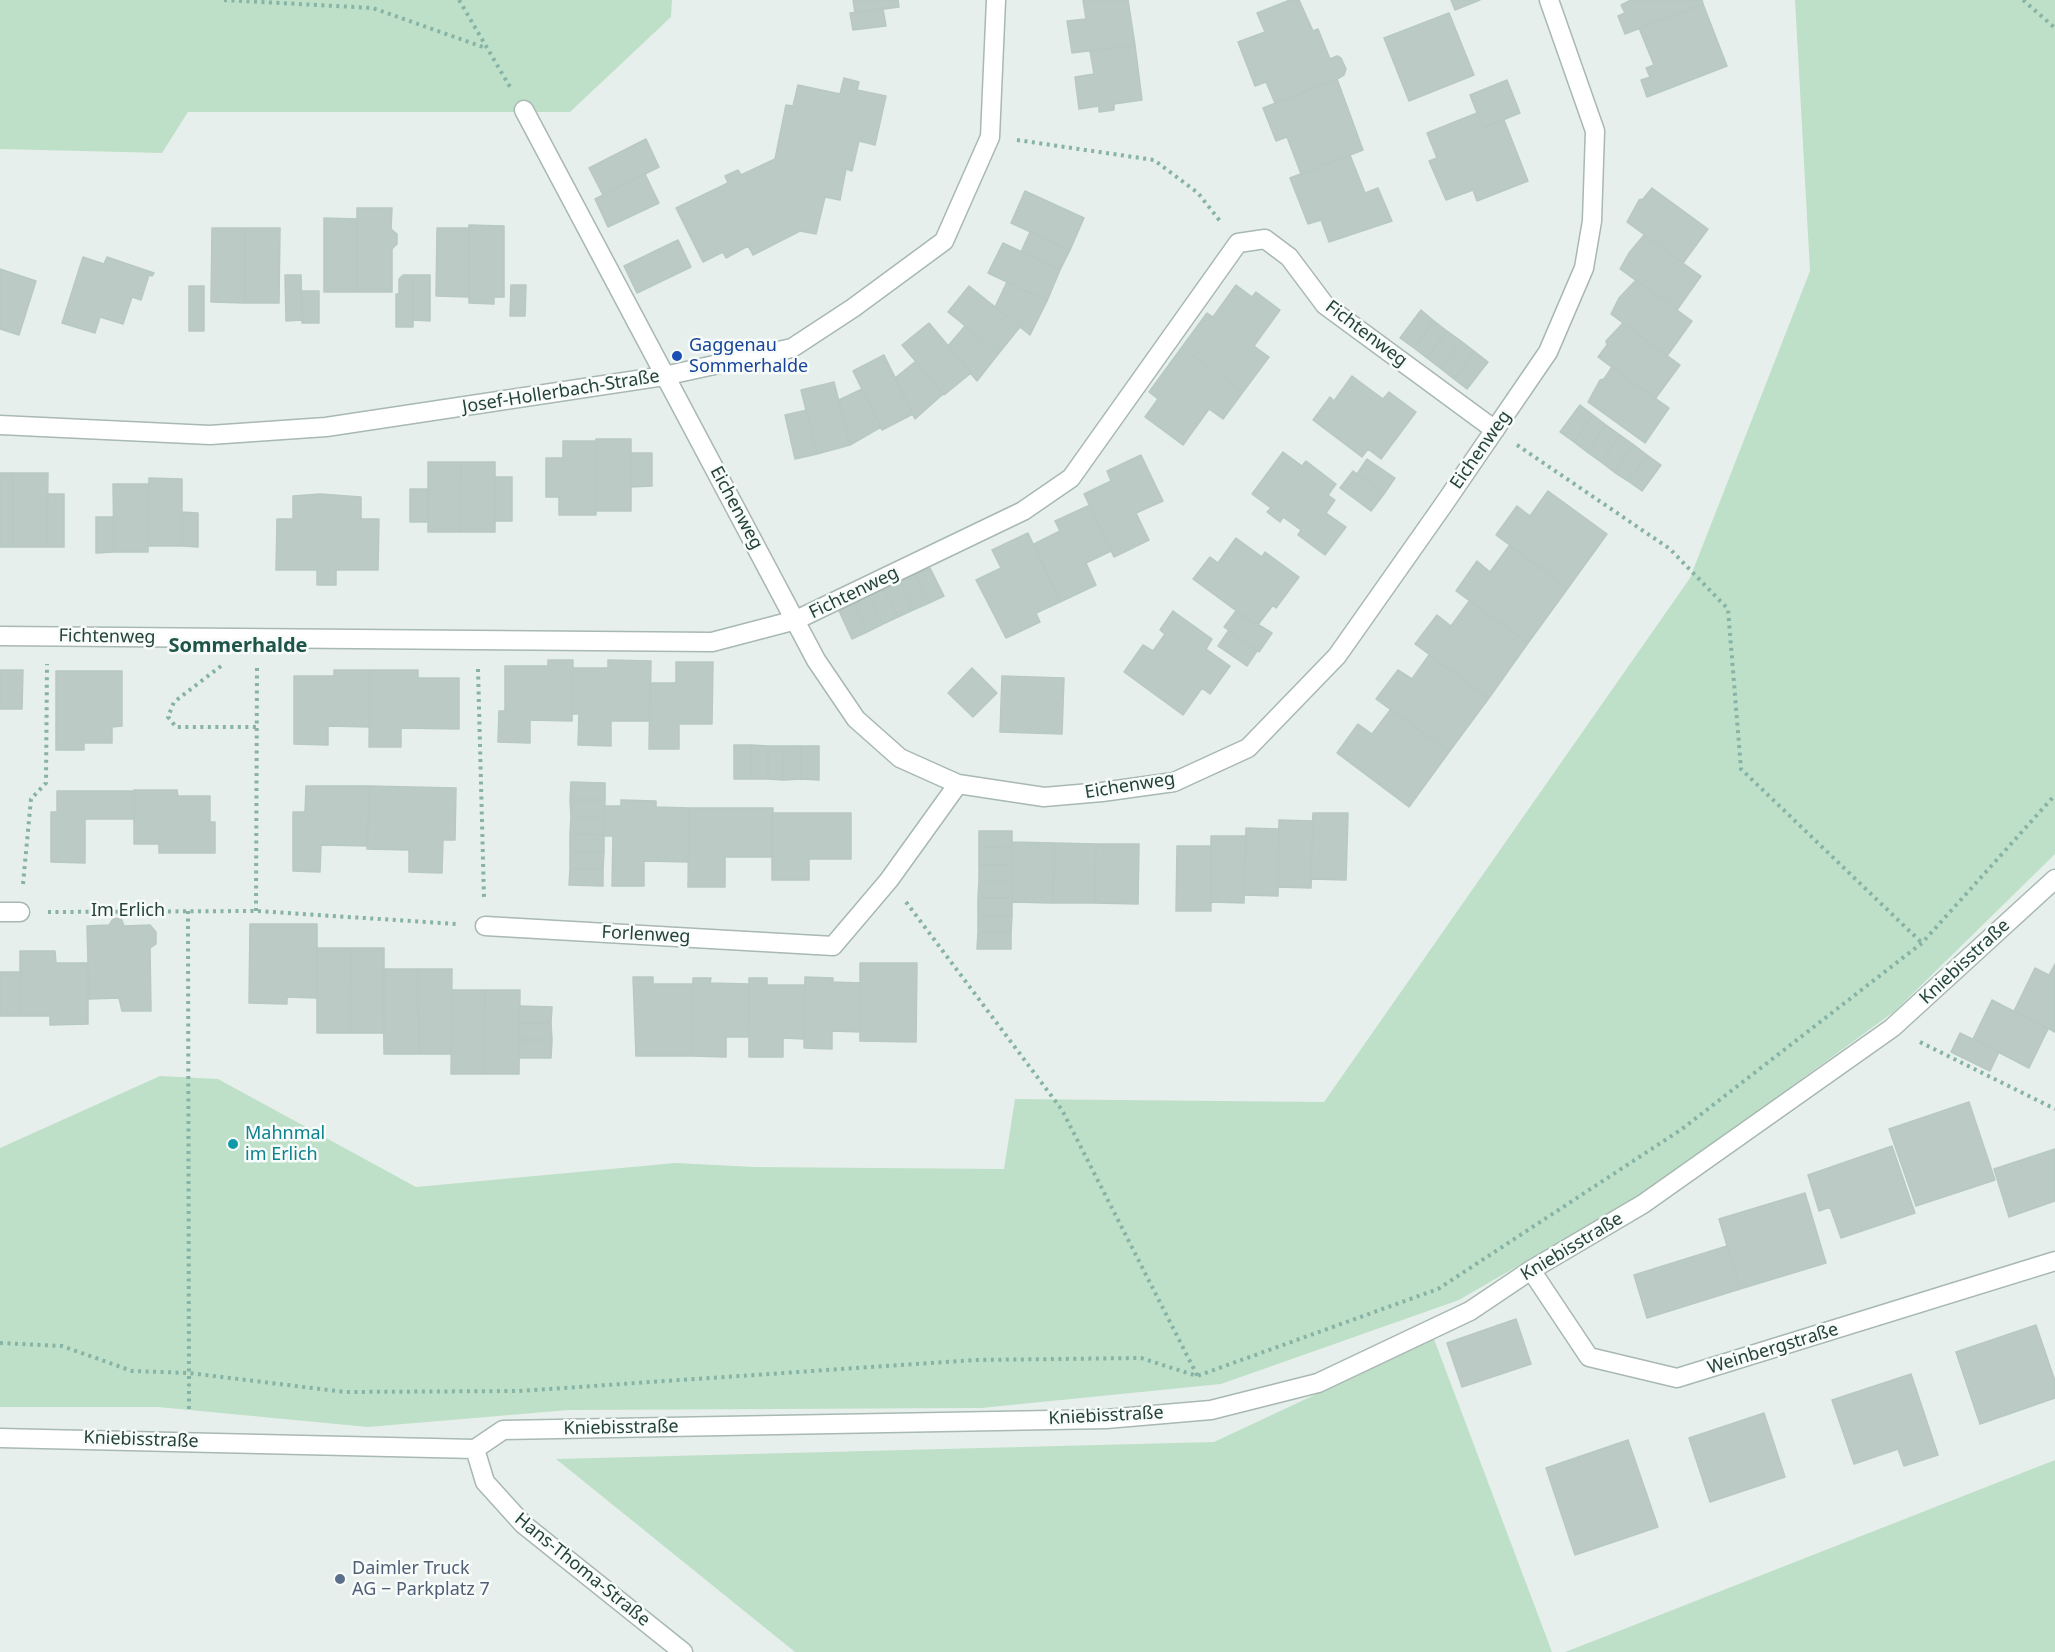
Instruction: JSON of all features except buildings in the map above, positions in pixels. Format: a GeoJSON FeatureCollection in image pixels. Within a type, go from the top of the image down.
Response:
{"type":"FeatureCollection","features":[{"type":"Feature","properties":{"kind":"street","name":"Josef-Hollerbach-Straße"},"geometry":{"type":"LineString","coordinates":[[0,425],[210,435],[326,427],[664,376],[792,348],[853,308],[944,241],[990,136],[996,0]]}},
{"type":"Feature","properties":{"kind":"street","name":"Eichenweg"},"geometry":{"type":"LineString","coordinates":[[524,110],[816,660],[856,719],[900,758],[958,784],[1044,797],[1102,792],[1174,782],[1248,748],[1336,656],[1548,352],[1584,268],[1592,221],[1595,131],[1548,0]]}},
{"type":"Feature","properties":{"kind":"street","name":"Fichtenweg"},"geometry":{"type":"LineString","coordinates":[[0,636],[712,642],[796,620],[1023,512],[1071,478],[1238,243],[1265,239],[1289,257],[1325,305],[1494,430]]}},
{"type":"Feature","properties":{"kind":"street","name":"Forlenweg"},"geometry":{"type":"LineString","coordinates":[[485,926],[833,946],[889,880],[958,784]]}},
{"type":"Feature","properties":{"kind":"street","name":"Kniebisstraße"},"geometry":{"type":"LineString","coordinates":[[0,1438],[475,1449],[502,1430],[1106,1419],[1211,1410],[1318,1383],[1470,1311],[1531,1270],[1643,1204],[1892,1028],[2055,879]]}},
{"type":"Feature","properties":{"kind":"street"},"geometry":{"type":"LineString","coordinates":[[0,912],[20,912]]}},
{"type":"Feature","properties":{"kind":"street","name":"Weinbergstraße"},"geometry":{"type":"LineString","coordinates":[[1531,1270],[1589,1357],[1677,1378],[2055,1261]]}},
{"type":"Feature","properties":{"kind":"street","name":"Hans-Thoma-Straße"},"geometry":{"type":"LineString","coordinates":[[475,1449],[485,1482],[523,1524],[683,1652]]}},
{"type":"Feature","properties":{"kind":"path"},"geometry":{"type":"LineString","coordinates":[[224,0],[307,2],[373,8],[486,48]]}},
{"type":"Feature","properties":{"kind":"path"},"geometry":{"type":"LineString","coordinates":[[459,0],[524,110]]}},
{"type":"Feature","properties":{"kind":"path"},"geometry":{"type":"LineString","coordinates":[[2023,0],[2055,28]]}},
{"type":"Feature","properties":{"kind":"path"},"geometry":{"type":"LineString","coordinates":[[990,136],[1154,160],[1197,193],[1238,243]]}},
{"type":"Feature","properties":{"kind":"path"},"geometry":{"type":"LineString","coordinates":[[1494,430],[1670,549],[1728,609],[1741,769],[1922,943]]}},
{"type":"Feature","properties":{"kind":"path"},"geometry":{"type":"LineString","coordinates":[[20,912],[31,799],[46,783],[47,637]]}},
{"type":"Feature","properties":{"kind":"path"},"geometry":{"type":"LineString","coordinates":[[257,639],[174,702],[168,717],[176,727],[257,727]]}},
{"type":"Feature","properties":{"kind":"path"},"geometry":{"type":"LineString","coordinates":[[257,639],[256,911],[485,926],[478,685]]}},
{"type":"Feature","properties":{"kind":"path"},"geometry":{"type":"LineString","coordinates":[[0,1343],[62,1347],[132,1371],[189,1373],[345,1392],[519,1391],[974,1360],[1141,1358],[1197,1376],[1438,1288],[1682,1129],[1922,943],[2055,795]]}},
{"type":"Feature","properties":{"kind":"path"},"geometry":{"type":"LineString","coordinates":[[889,880],[1062,1110],[1197,1376],[1211,1410]]}},
{"type":"Feature","properties":{"kind":"path"},"geometry":{"type":"LineString","coordinates":[[188,911],[189,1441]]}},
{"type":"Feature","properties":{"kind":"path","name":"Im Erlich"},"geometry":{"type":"LineString","coordinates":[[20,912],[256,911]]}},
{"type":"Feature","properties":{"kind":"path"},"geometry":{"type":"LineString","coordinates":[[1892,1028],[2055,1109]]}},
{"type":"Feature","properties":{"kind":"green space"},"geometry":{"type":"Polygon","coordinates":[[[0,0],[672,0],[671,17],[570,112],[188,112],[162,153],[0,149],[0,0]]]}},
{"type":"Feature","properties":{"kind":"green space"},"geometry":{"type":"Polygon","coordinates":[[[1795,0],[2055,0],[2055,854],[1895,1011],[1652,1188],[1459,1300],[1221,1384],[981,1408],[569,1410],[368,1427],[158,1407],[0,1407],[0,1148],[160,1076],[218,1079],[416,1187],[675,1163],[755,1167],[1004,1169],[1015,1099],[1324,1102],[1690,578],[1810,271],[1795,0]]]}},
{"type":"Feature","properties":{"kind":"green space"},"geometry":{"type":"Polygon","coordinates":[[[1434,1339],[1552,1652],[795,1652],[556,1459],[1214,1442],[1434,1339]]]}},
{"type":"Feature","properties":{"kind":"green space"},"geometry":{"type":"Polygon","coordinates":[[[2055,1460],[2055,1652],[1565,1652],[1619,1631],[2055,1460]]]}},
{"type":"Feature","properties":{"kind":"place","name":"Gaggenau Sommerhalde"},"geometry":{"type":"Point","coordinates":[677,356]}},
{"type":"Feature","properties":{"kind":"place","name":"Mahnmal im Erlich"},"geometry":{"type":"Point","coordinates":[233,1144]}},
{"type":"Feature","properties":{"kind":"place","name":"Daimler Truck AG − Parkplatz 7"},"geometry":{"type":"Point","coordinates":[340,1579]}},
{"type":"Feature","properties":{"kind":"district","name":"Sommerhalde"},"geometry":{"type":"Point","coordinates":[238,646]}}]}
